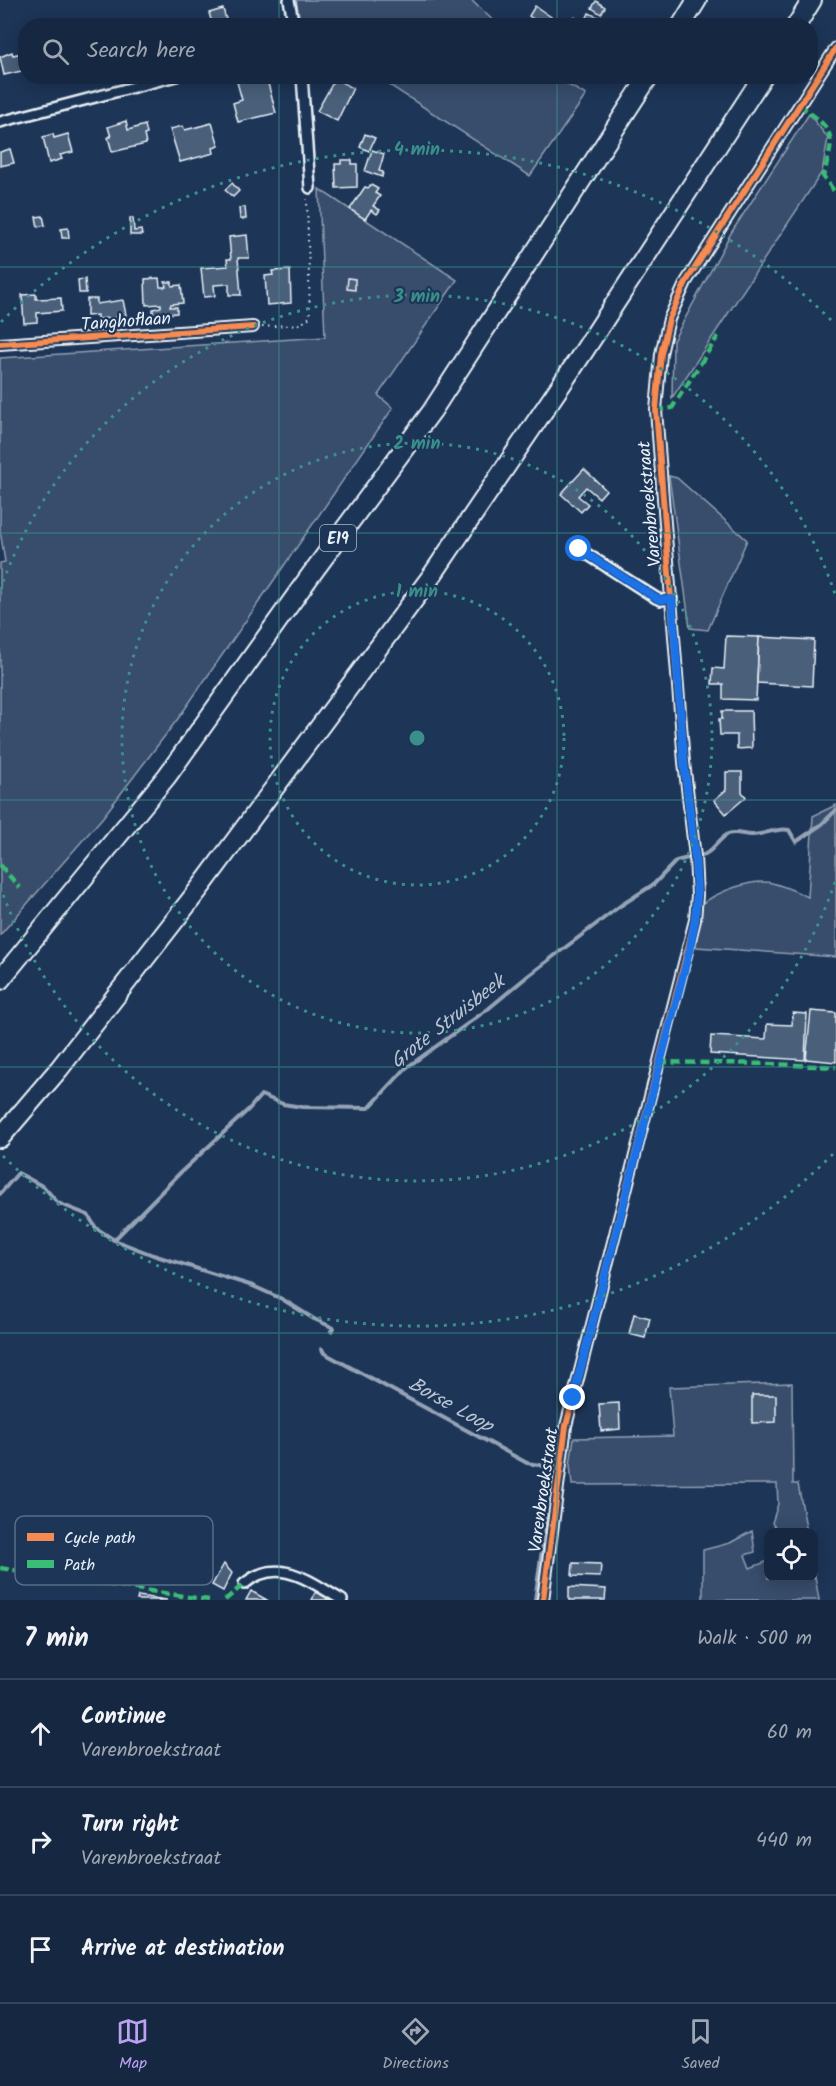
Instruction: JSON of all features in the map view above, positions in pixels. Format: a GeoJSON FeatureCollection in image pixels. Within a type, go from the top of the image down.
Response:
{"type":"FeatureCollection","features":[{"type":"Feature","properties":{"kind":"highway"},"geometry":{"type":"LineString","coordinates":[[686,18],[697,0]]}},
{"type":"Feature","properties":{"kind":"highway"},"geometry":{"type":"LineString","coordinates":[[801,18],[812,0]]}},
{"type":"Feature","properties":{"kind":"highway","name":"E19"},"geometry":{"type":"LineString","coordinates":[[0,980],[167,776],[303,585],[432,411],[644,84]]}},
{"type":"Feature","properties":{"kind":"highway"},"geometry":{"type":"LineString","coordinates":[[0,1138],[58,1069],[203,884],[433,574],[584,351],[758,84]]}},
{"type":"Feature","properties":{"kind":"street"},"geometry":{"type":"LineString","coordinates":[[289,0],[292,18]]}},
{"type":"Feature","properties":{"kind":"street","name":"Varenbroekstraat"},"geometry":{"type":"LineString","coordinates":[[818,76],[836,48]]}},
{"type":"Feature","properties":{"kind":"street"},"geometry":{"type":"LineString","coordinates":[[0,122],[145,84]]}},
{"type":"Feature","properties":{"kind":"street"},"geometry":{"type":"LineString","coordinates":[[303,84],[310,188]]}},
{"type":"Feature","properties":{"kind":"street","name":"Varenbroekstraat"},"geometry":{"type":"LineString","coordinates":[[543,1600],[566,1426],[695,920],[697,895],[695,857],[684,762],[656,410],[661,354],[669,319],[686,282],[813,84]]}},
{"type":"Feature","properties":{"kind":"street","name":"Tanghoflaan"},"geometry":{"type":"LineString","coordinates":[[0,344],[253,327]]}},
{"type":"Feature","properties":{"kind":"street","name":"Varenbroekstraat"},"geometry":{"type":"LineString","coordinates":[[579,549],[656,598],[672,599]]}},
{"type":"Feature","properties":{"kind":"street"},"geometry":{"type":"LineString","coordinates":[[244,1584],[259,1573],[271,1570],[284,1571],[311,1582],[342,1600]]}},
{"type":"Feature","properties":{"kind":"path"},"geometry":{"type":"LineString","coordinates":[[253,327],[301,324],[310,317],[307,189],[310,188]]}},
{"type":"Feature","properties":{"kind":"shaded area"},"geometry":{"type":"Polygon","coordinates":[[[296,0],[471,0],[490,18],[300,18],[296,0]]]}},
{"type":"Feature","properties":{"kind":"shaded area"},"geometry":{"type":"Polygon","coordinates":[[[388,84],[567,84],[586,95],[530,176],[388,84]]]}},
{"type":"Feature","properties":{"kind":"shaded area"},"geometry":{"type":"Polygon","coordinates":[[[809,114],[828,138],[822,172],[672,398],[673,341],[731,233],[809,114]]]}},
{"type":"Feature","properties":{"kind":"shaded area"},"geometry":{"type":"Polygon","coordinates":[[[319,189],[457,280],[378,395],[393,408],[180,716],[103,817],[0,935],[0,563],[5,562],[0,530],[0,358],[325,337],[319,189]]]}},
{"type":"Feature","properties":{"kind":"shaded area"},"geometry":{"type":"Polygon","coordinates":[[[669,476],[677,478],[747,540],[708,630],[690,628],[669,476]]]}},
{"type":"Feature","properties":{"kind":"shaded area"},"geometry":{"type":"Polygon","coordinates":[[[836,805],[836,957],[696,947],[701,905],[725,891],[745,884],[764,882],[782,886],[808,897],[813,816],[836,805]]]}},
{"type":"Feature","properties":{"kind":"shaded area"},"geometry":{"type":"Polygon","coordinates":[[[792,1383],[793,1484],[798,1484],[806,1528],[775,1528],[772,1523],[778,1504],[777,1484],[572,1485],[570,1465],[574,1438],[673,1436],[669,1387],[792,1383]]]}},
{"type":"Feature","properties":{"kind":"shaded area"},"geometry":{"type":"Polygon","coordinates":[[[752,1531],[755,1552],[745,1555],[750,1568],[764,1563],[764,1582],[816,1582],[819,1600],[703,1600],[703,1550],[730,1543],[752,1531]]]}},
{"type":"Feature","properties":{"kind":"building"},"geometry":{"type":"Polygon","coordinates":[[[596,1],[605,7],[601,14],[592,8],[596,1]]]}},
{"type":"Feature","properties":{"kind":"building"},"geometry":{"type":"Polygon","coordinates":[[[535,6],[553,18],[532,18],[529,16],[535,6]]]}},
{"type":"Feature","properties":{"kind":"building"},"geometry":{"type":"Polygon","coordinates":[[[223,9],[226,18],[211,18],[209,13],[223,9]]]}},
{"type":"Feature","properties":{"kind":"building"},"geometry":{"type":"Polygon","coordinates":[[[589,13],[598,17],[597,18],[587,18],[589,13]]]}},
{"type":"Feature","properties":{"kind":"building"},"geometry":{"type":"Polygon","coordinates":[[[12,52],[13,55],[18,54],[18,72],[4,75],[0,57],[12,52]]]}},
{"type":"Feature","properties":{"kind":"building"},"geometry":{"type":"Polygon","coordinates":[[[238,84],[268,84],[276,113],[238,122],[233,103],[242,100],[238,84]]]}},
{"type":"Feature","properties":{"kind":"building"},"geometry":{"type":"Polygon","coordinates":[[[332,84],[345,84],[353,88],[337,121],[317,111],[332,84]]]}},
{"type":"Feature","properties":{"kind":"building"},"geometry":{"type":"Polygon","coordinates":[[[126,121],[128,130],[145,125],[146,144],[112,152],[108,127],[126,121]]]}},
{"type":"Feature","properties":{"kind":"building"},"geometry":{"type":"Polygon","coordinates":[[[212,123],[219,146],[213,148],[214,153],[180,162],[170,129],[183,126],[185,130],[212,123]]]}},
{"type":"Feature","properties":{"kind":"building"},"geometry":{"type":"Polygon","coordinates":[[[53,134],[54,138],[68,134],[73,152],[60,155],[62,159],[49,163],[43,137],[53,134]]]}},
{"type":"Feature","properties":{"kind":"building"},"geometry":{"type":"Polygon","coordinates":[[[365,134],[375,138],[369,151],[360,147],[365,134]]]}},
{"type":"Feature","properties":{"kind":"building"},"geometry":{"type":"Polygon","coordinates":[[[10,149],[14,163],[0,166],[0,152],[10,149]]]}},
{"type":"Feature","properties":{"kind":"building"},"geometry":{"type":"Polygon","coordinates":[[[372,150],[384,154],[379,171],[383,172],[382,177],[365,171],[372,150]]]}},
{"type":"Feature","properties":{"kind":"building"},"geometry":{"type":"Polygon","coordinates":[[[341,160],[352,160],[352,164],[357,164],[357,187],[336,188],[335,164],[341,164],[341,160]]]}},
{"type":"Feature","properties":{"kind":"building"},"geometry":{"type":"Polygon","coordinates":[[[232,183],[239,191],[233,197],[225,190],[232,183]]]}},
{"type":"Feature","properties":{"kind":"building"},"geometry":{"type":"Polygon","coordinates":[[[371,185],[378,189],[375,193],[380,196],[373,206],[380,210],[377,214],[371,210],[365,219],[350,209],[365,187],[368,188],[371,185]]]}},
{"type":"Feature","properties":{"kind":"building"},"geometry":{"type":"Polygon","coordinates":[[[245,207],[246,219],[240,219],[239,208],[245,207]]]}},
{"type":"Feature","properties":{"kind":"building"},"geometry":{"type":"Polygon","coordinates":[[[43,216],[45,225],[38,227],[36,217],[43,216]]]}},
{"type":"Feature","properties":{"kind":"building"},"geometry":{"type":"Polygon","coordinates":[[[130,218],[133,218],[134,231],[141,230],[142,235],[130,235],[130,218]]]}},
{"type":"Feature","properties":{"kind":"building"},"geometry":{"type":"Polygon","coordinates":[[[68,228],[69,238],[62,238],[61,229],[68,228]]]}},
{"type":"Feature","properties":{"kind":"building"},"geometry":{"type":"Polygon","coordinates":[[[247,235],[249,258],[238,258],[241,295],[229,295],[229,284],[214,285],[215,296],[204,297],[201,268],[228,266],[227,259],[231,259],[229,237],[247,235]]]}},
{"type":"Feature","properties":{"kind":"building"},"geometry":{"type":"Polygon","coordinates":[[[290,270],[291,303],[267,305],[265,276],[273,275],[272,271],[290,270]]]}},
{"type":"Feature","properties":{"kind":"building"},"geometry":{"type":"Polygon","coordinates":[[[159,278],[160,287],[166,287],[165,282],[172,282],[172,286],[181,285],[183,303],[171,304],[170,307],[177,307],[177,313],[153,315],[153,309],[161,307],[161,304],[146,305],[145,279],[159,278]]]}},
{"type":"Feature","properties":{"kind":"building"},"geometry":{"type":"Polygon","coordinates":[[[348,278],[355,279],[355,290],[347,289],[348,278]]]}},
{"type":"Feature","properties":{"kind":"building"},"geometry":{"type":"Polygon","coordinates":[[[85,279],[86,293],[79,293],[78,280],[85,279]]]}},
{"type":"Feature","properties":{"kind":"building"},"geometry":{"type":"Polygon","coordinates":[[[36,294],[36,299],[61,298],[62,311],[37,313],[37,322],[24,323],[22,295],[36,294]]]}},
{"type":"Feature","properties":{"kind":"building"},"geometry":{"type":"Polygon","coordinates":[[[87,299],[97,299],[97,304],[123,300],[126,315],[97,319],[97,315],[87,316],[87,299]]]}},
{"type":"Feature","properties":{"kind":"building"},"geometry":{"type":"Polygon","coordinates":[[[584,469],[606,490],[599,498],[586,487],[578,496],[588,504],[581,512],[561,494],[584,469]]]}},
{"type":"Feature","properties":{"kind":"building"},"geometry":{"type":"Polygon","coordinates":[[[726,636],[759,637],[756,700],[723,699],[723,684],[712,684],[713,668],[724,669],[726,636]]]}},
{"type":"Feature","properties":{"kind":"building"},"geometry":{"type":"Polygon","coordinates":[[[759,637],[814,640],[812,686],[757,683],[759,637]]]}},
{"type":"Feature","properties":{"kind":"building"},"geometry":{"type":"Polygon","coordinates":[[[722,711],[751,711],[752,748],[737,749],[737,735],[720,735],[719,719],[722,719],[722,711]]]}},
{"type":"Feature","properties":{"kind":"building"},"geometry":{"type":"Polygon","coordinates":[[[726,772],[742,772],[742,792],[746,797],[726,814],[714,800],[726,790],[726,772]]]}},
{"type":"Feature","properties":{"kind":"building"},"geometry":{"type":"Polygon","coordinates":[[[811,1011],[836,1013],[836,1062],[806,1059],[811,1011]]]}},
{"type":"Feature","properties":{"kind":"building"},"geometry":{"type":"Polygon","coordinates":[[[793,1013],[807,1014],[805,1060],[710,1054],[711,1036],[766,1039],[767,1024],[792,1025],[793,1013]]]}},
{"type":"Feature","properties":{"kind":"building"},"geometry":{"type":"Polygon","coordinates":[[[634,1314],[650,1318],[645,1338],[629,1334],[634,1314]]]}},
{"type":"Feature","properties":{"kind":"building"},"geometry":{"type":"Polygon","coordinates":[[[752,1395],[776,1395],[776,1422],[752,1423],[752,1395]]]}},
{"type":"Feature","properties":{"kind":"building"},"geometry":{"type":"Polygon","coordinates":[[[619,1403],[620,1429],[601,1431],[599,1404],[619,1403]]]}},
{"type":"Feature","properties":{"kind":"building"},"geometry":{"type":"Polygon","coordinates":[[[573,1563],[601,1564],[600,1577],[572,1576],[573,1563]]]}},
{"type":"Feature","properties":{"kind":"building"},"geometry":{"type":"Polygon","coordinates":[[[224,1564],[232,1573],[223,1591],[212,1585],[224,1564]]]}},
{"type":"Feature","properties":{"kind":"building"},"geometry":{"type":"Polygon","coordinates":[[[569,1587],[606,1589],[605,1600],[569,1600],[569,1587]]]}},
{"type":"Feature","properties":{"kind":"building"},"geometry":{"type":"Polygon","coordinates":[[[251,1591],[267,1600],[246,1600],[251,1591]]]}},
{"type":"Feature","properties":{"kind":"building"},"geometry":{"type":"Polygon","coordinates":[[[316,1591],[329,1596],[327,1600],[312,1600],[316,1591]]]}},
{"type":"Feature","properties":{"kind":"building"},"geometry":{"type":"Polygon","coordinates":[[[138,1596],[167,1600],[137,1600],[138,1596]]]}},
{"type":"Feature","properties":{"kind":"waterway","name":"Grote Struisbeek"},"geometry":{"type":"LineString","coordinates":[[698,857],[707,853],[731,833],[752,835],[785,829],[789,830],[796,842],[822,824],[836,810]]}},
{"type":"Feature","properties":{"kind":"waterway","name":"Grote Struisbeek"},"geometry":{"type":"LineString","coordinates":[[0,1194],[18,1173],[44,1187],[58,1203],[88,1215],[96,1228],[114,1240],[261,1095],[283,1104],[302,1107],[369,1108],[406,1068],[488,1009],[620,906],[654,884],[676,861],[688,858]]}},
{"type":"Feature","properties":{"kind":"waterway","name":"Borse Loop"},"geometry":{"type":"LineString","coordinates":[[114,1240],[153,1255],[253,1286],[282,1299],[314,1319],[334,1328],[331,1331]]}},
{"type":"Feature","properties":{"kind":"waterway","name":"Borse Loop"},"geometry":{"type":"LineString","coordinates":[[322,1349],[324,1353],[527,1463],[550,1469],[553,1474],[550,1490]]}},
{"type":"Feature","properties":{"kind":"waterway","name":"Borse Loop"},"geometry":{"type":"LineString","coordinates":[[535,1600],[547,1515]]}},
{"type":"Feature","properties":{"kind":"marked path"},"geometry":{"type":"LineString","coordinates":[[799,105],[820,121],[829,134],[830,151],[823,176],[836,194]]}},
{"type":"Feature","properties":{"kind":"marked path"},"geometry":{"type":"LineString","coordinates":[[656,410],[672,408],[718,336]]}},
{"type":"Feature","properties":{"kind":"marked path"},"geometry":{"type":"LineString","coordinates":[[0,865],[20,888]]}},
{"type":"Feature","properties":{"kind":"marked path"},"geometry":{"type":"LineString","coordinates":[[659,1062],[836,1067]]}},
{"type":"Feature","properties":{"kind":"marked path"},"geometry":{"type":"LineString","coordinates":[[0,1568],[15,1570]]}},
{"type":"Feature","properties":{"kind":"marked path"},"geometry":{"type":"LineString","coordinates":[[225,1600],[244,1584]]}},
{"type":"Feature","properties":{"kind":"marked path"},"geometry":{"type":"LineString","coordinates":[[111,1585],[209,1600]]}},
{"type":"Feature","properties":{"kind":"cycle path"},"geometry":{"type":"LineString","coordinates":[[818,76],[836,48]]}},
{"type":"Feature","properties":{"kind":"cycle path"},"geometry":{"type":"LineString","coordinates":[[543,1600],[566,1426],[695,920],[697,895],[695,857],[684,762],[656,410],[661,354],[669,319],[686,282],[813,84]]}},
{"type":"Feature","properties":{"kind":"cycle path"},"geometry":{"type":"LineString","coordinates":[[0,344],[253,327]]}},
{"type":"Feature","properties":{"kind":"route"},"geometry":{"type":"LineString","coordinates":[[573,1398],[690,948],[697,895],[672,599],[656,598],[579,549]]}}]}
